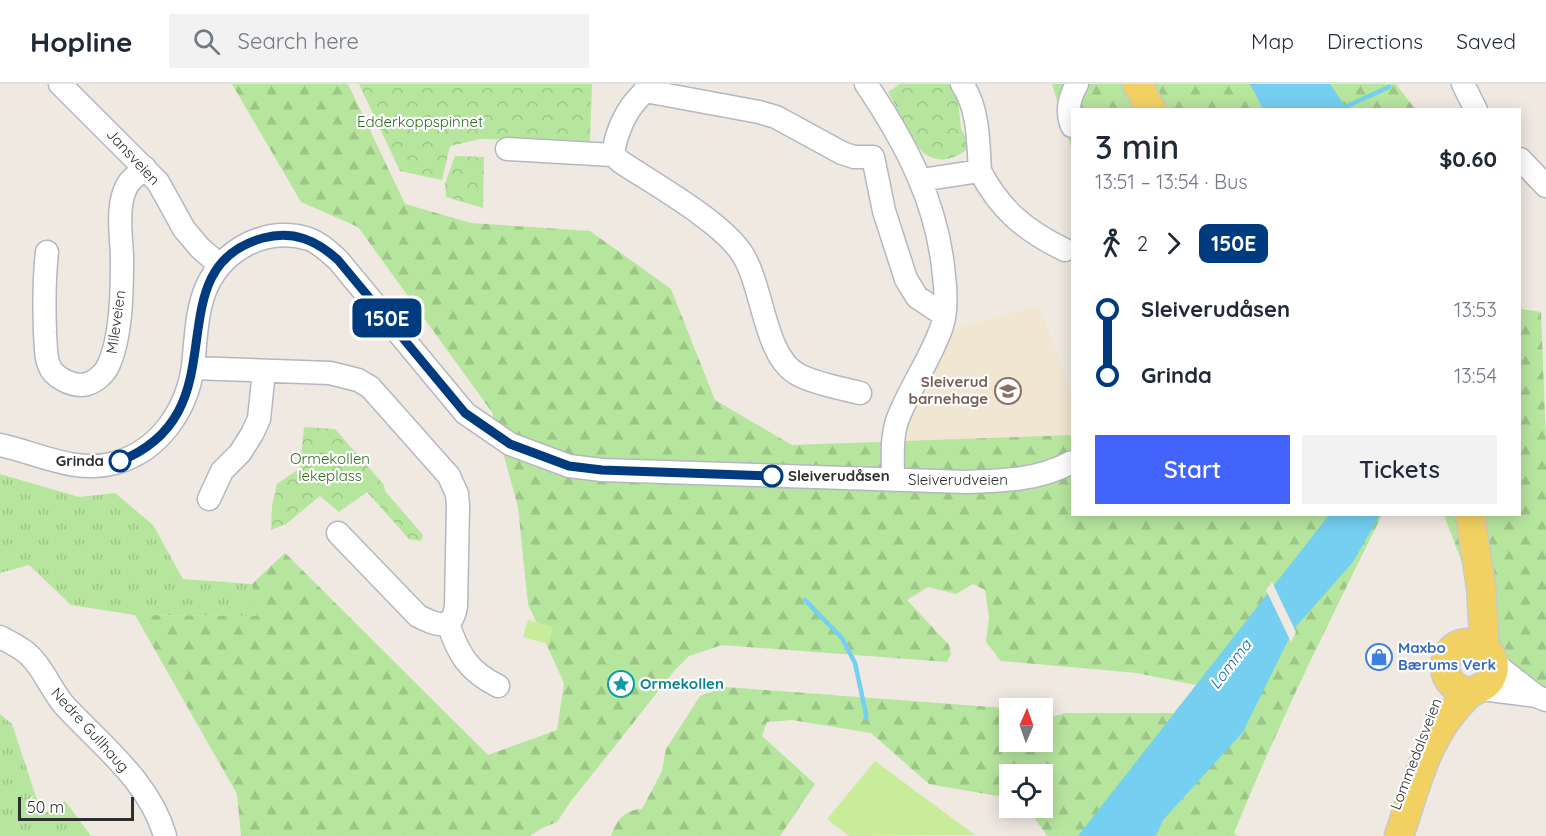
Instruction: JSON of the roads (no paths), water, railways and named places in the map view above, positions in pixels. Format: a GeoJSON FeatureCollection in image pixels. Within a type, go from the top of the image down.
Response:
{"type":"FeatureCollection","features":[{"type":"Feature","properties":{"kind":"main road"},"geometry":{"type":"LineString","coordinates":[[1137,84],[1151,108]]}},
{"type":"Feature","properties":{"kind":"main road"},"geometry":{"type":"LineString","coordinates":[[1159,84],[1169,108]]}},
{"type":"Feature","properties":{"kind":"main road","name":"Lommedalsveien"},"geometry":{"type":"LineString","coordinates":[[1470,516],[1490,656]]}},
{"type":"Feature","properties":{"kind":"main road","name":"Lommedalsveien"},"geometry":{"type":"LineString","coordinates":[[1386,836],[1402,784],[1430,718],[1466,607],[1474,545]]}},
{"type":"Feature","properties":{"kind":"main road"},"geometry":{"type":"LineString","coordinates":[[1463,643],[1480,645],[1490,656],[1494,670],[1490,681],[1477,690],[1456,688],[1449,682],[1449,660],[1463,643]]}},
{"type":"Feature","properties":{"kind":"main road","name":"Lommedalsveien"},"geometry":{"type":"LineString","coordinates":[[1399,836],[1430,746],[1448,718],[1477,690]]}},
{"type":"Feature","properties":{"kind":"street","name":"Jansveien"},"geometry":{"type":"LineString","coordinates":[[60,84],[158,182],[183,229],[219,264]]}},
{"type":"Feature","properties":{"kind":"street"},"geometry":{"type":"LineString","coordinates":[[866,84],[905,145],[921,180],[934,216],[944,265],[946,298],[943,324],[897,423],[892,446],[893,480]]}},
{"type":"Feature","properties":{"kind":"street"},"geometry":{"type":"LineString","coordinates":[[962,84],[972,101],[977,128],[980,171],[990,190],[1016,220],[1039,238],[1065,250]]}},
{"type":"Feature","properties":{"kind":"street"},"geometry":{"type":"LineString","coordinates":[[1071,123],[1069,103],[1077,84]]}},
{"type":"Feature","properties":{"kind":"street"},"geometry":{"type":"LineString","coordinates":[[1084,108],[1088,92],[1095,84]]}},
{"type":"Feature","properties":{"kind":"street"},"geometry":{"type":"LineString","coordinates":[[1463,84],[1475,108]]}},
{"type":"Feature","properties":{"kind":"street"},"geometry":{"type":"LineString","coordinates":[[613,155],[614,141],[620,129],[633,104],[647,88],[776,117],[843,153],[854,157],[873,157],[884,212],[906,279],[917,297],[944,315]]}},
{"type":"Feature","properties":{"kind":"street"},"geometry":{"type":"LineString","coordinates":[[507,149],[613,155],[710,222],[741,252],[757,287],[771,337],[779,356],[798,375],[860,393]]}},
{"type":"Feature","properties":{"kind":"street"},"geometry":{"type":"LineString","coordinates":[[1521,160],[1546,186]]}},
{"type":"Feature","properties":{"kind":"street","name":"Mileveien"},"geometry":{"type":"LineString","coordinates":[[48,252],[43,284],[49,365],[56,375],[70,383],[83,385],[94,381],[106,370],[113,355],[117,336],[122,271],[123,197],[129,184],[145,168]]}},
{"type":"Feature","properties":{"kind":"street"},"geometry":{"type":"LineString","coordinates":[[921,180],[980,171]]}},
{"type":"Feature","properties":{"kind":"street","name":"Sleiverudveien"},"geometry":{"type":"LineString","coordinates":[[0,445],[70,465],[88,467],[116,463],[135,455],[154,442],[168,428],[184,401],[189,387],[201,306],[206,287],[219,264],[232,252],[259,239],[275,235],[291,235],[310,239],[324,247],[356,279],[465,413],[510,444],[569,466],[602,470],[893,480],[1002,481],[1036,477],[1053,472],[1071,463]]}},
{"type":"Feature","properties":{"kind":"street"},"geometry":{"type":"LineString","coordinates":[[192,368],[344,375],[364,383],[382,399],[449,476],[457,494],[455,615],[448,623],[440,625],[418,616],[338,533]]}},
{"type":"Feature","properties":{"kind":"street"},"geometry":{"type":"LineString","coordinates":[[209,499],[222,471],[240,453],[259,419],[264,371]]}},
{"type":"Feature","properties":{"kind":"street"},"geometry":{"type":"LineString","coordinates":[[448,623],[466,662],[474,672],[498,686]]}},
{"type":"Feature","properties":{"kind":"street","name":"Nedre Gullhaug"},"geometry":{"type":"LineString","coordinates":[[0,637],[31,657],[63,704],[119,761],[152,804],[165,836]]}},
{"type":"Feature","properties":{"kind":"street"},"geometry":{"type":"LineString","coordinates":[[1490,656],[1541,698]]}},
{"type":"Feature","properties":{"kind":"street"},"geometry":{"type":"LineString","coordinates":[[1477,690],[1541,698]]}},
{"type":"Feature","properties":{"kind":"water"},"geometry":{"type":"Polygon","coordinates":[[[1250,84],[1330,84],[1346,108],[1262,108],[1250,84]]]}},
{"type":"Feature","properties":{"kind":"water","name":"Lomma"},"geometry":{"type":"Polygon","coordinates":[[[1328,516],[1379,516],[1353,562],[1293,630],[1243,732],[1163,820],[1156,836],[1078,836],[1328,516]]]}},
{"type":"Feature","properties":{"kind":"waterway"},"geometry":{"type":"LineString","coordinates":[[1345,107],[1389,87]]}},
{"type":"Feature","properties":{"kind":"waterway"},"geometry":{"type":"LineString","coordinates":[[805,600],[842,638],[855,663],[866,718]]}},
{"type":"Feature","properties":{"kind":"place","name":"Sleiverud barnehage"},"geometry":{"type":"Point","coordinates":[1008,391]}},
{"type":"Feature","properties":{"kind":"place","name":"Grinda"},"geometry":{"type":"Point","coordinates":[120,461]}},
{"type":"Feature","properties":{"kind":"place","name":"Sleiverudåsen"},"geometry":{"type":"Point","coordinates":[772,476]}},
{"type":"Feature","properties":{"kind":"place","name":"Maxbo Bærums Verk"},"geometry":{"type":"Point","coordinates":[1379,657]}},
{"type":"Feature","properties":{"kind":"place","name":"Ormekollen"},"geometry":{"type":"Point","coordinates":[621,684]}},
{"type":"Feature","properties":{"kind":"park label","name":"Edderkoppspinnet"},"geometry":{"type":"Point","coordinates":[420,122]}},
{"type":"Feature","properties":{"kind":"park label","name":"Ormekollen lekeplass"},"geometry":{"type":"Point","coordinates":[330,468]}}]}
